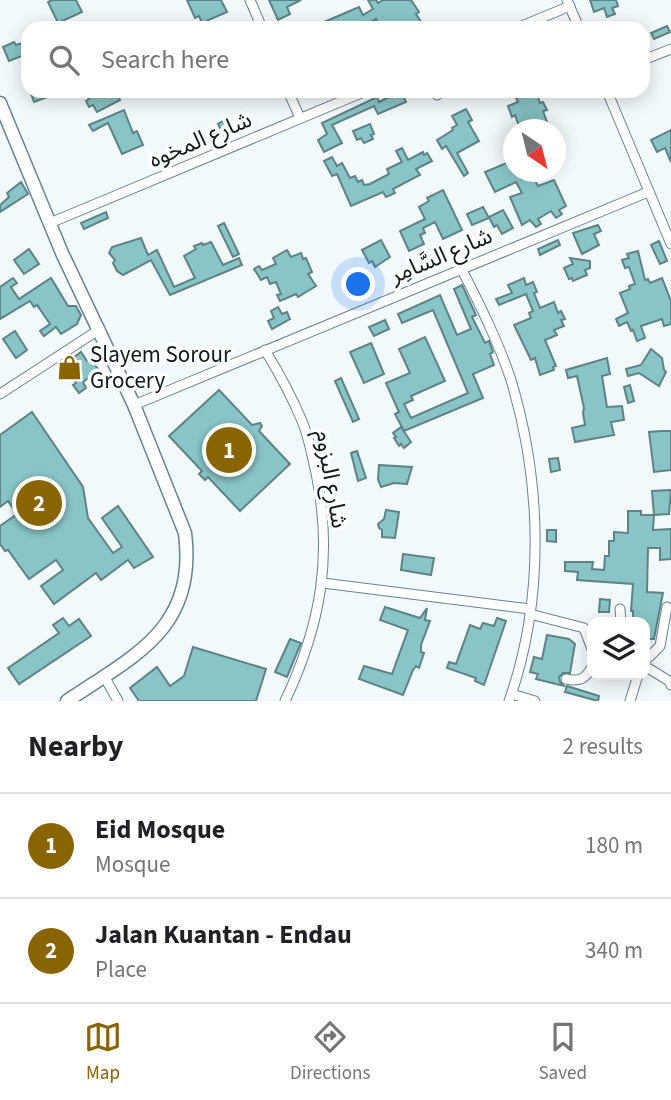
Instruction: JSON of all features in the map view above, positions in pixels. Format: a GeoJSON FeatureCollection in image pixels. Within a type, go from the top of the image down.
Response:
{"type":"FeatureCollection","features":[{"type":"Feature","properties":{"kind":"street"},"geometry":{"type":"LineString","coordinates":[[250,0],[259,21]]}},
{"type":"Feature","properties":{"kind":"street"},"geometry":{"type":"LineString","coordinates":[[531,21],[568,3],[576,21]]}},
{"type":"Feature","properties":{"kind":"street"},"geometry":{"type":"LineString","coordinates":[[650,57],[671,49]]}},
{"type":"Feature","properties":{"kind":"street"},"geometry":{"type":"LineString","coordinates":[[291,98],[300,118]]}},
{"type":"Feature","properties":{"kind":"street","name":"شارع المخوه"},"geometry":{"type":"LineString","coordinates":[[50,223],[349,98]]}},
{"type":"Feature","properties":{"kind":"street"},"geometry":{"type":"LineString","coordinates":[[610,98],[671,244]]}},
{"type":"Feature","properties":{"kind":"street"},"geometry":{"type":"LineString","coordinates":[[0,103],[50,223],[134,405],[185,533],[186,570],[182,592],[163,629],[147,646],[67,701]]}},
{"type":"Feature","properties":{"kind":"street","name":"شارع السَّامِر"},"geometry":{"type":"LineString","coordinates":[[134,405],[648,192]]}},
{"type":"Feature","properties":{"kind":"street"},"geometry":{"type":"LineString","coordinates":[[461,268],[497,343],[521,417],[528,455],[534,506],[534,571],[530,612],[510,698],[535,701]]}},
{"type":"Feature","properties":{"kind":"street"},"geometry":{"type":"LineString","coordinates":[[0,394],[100,329]]}},
{"type":"Feature","properties":{"kind":"street","name":"شارع البزوم"},"geometry":{"type":"LineString","coordinates":[[265,350],[303,424],[323,507],[323,583],[312,635],[285,701]]}},
{"type":"Feature","properties":{"kind":"street"},"geometry":{"type":"LineString","coordinates":[[323,583],[530,612],[584,628],[587,636]]}},
{"type":"Feature","properties":{"kind":"street"},"geometry":{"type":"LineString","coordinates":[[650,654],[660,646],[667,607]]}},
{"type":"Feature","properties":{"kind":"street"},"geometry":{"type":"LineString","coordinates":[[620,609],[621,617]]}},
{"type":"Feature","properties":{"kind":"street"},"geometry":{"type":"LineString","coordinates":[[650,671],[669,681],[670,689]]}},
{"type":"Feature","properties":{"kind":"street"},"geometry":{"type":"LineString","coordinates":[[566,679],[581,680],[587,673]]}},
{"type":"Feature","properties":{"kind":"street"},"geometry":{"type":"LineString","coordinates":[[104,676],[118,701]]}},
{"type":"Feature","properties":{"kind":"street"},"geometry":{"type":"LineString","coordinates":[[630,701],[636,680]]}},
{"type":"Feature","properties":{"kind":"building"},"geometry":{"type":"Polygon","coordinates":[[[76,0],[82,12],[57,21],[48,2],[76,0]]]}},
{"type":"Feature","properties":{"kind":"building"},"geometry":{"type":"Polygon","coordinates":[[[187,0],[221,0],[227,12],[207,21],[201,21],[199,16],[195,18],[187,0]]]}},
{"type":"Feature","properties":{"kind":"building"},"geometry":{"type":"Polygon","coordinates":[[[269,0],[301,0],[287,7],[290,14],[278,20],[269,0]]]}},
{"type":"Feature","properties":{"kind":"building"},"geometry":{"type":"Polygon","coordinates":[[[368,0],[376,0],[378,3],[383,0],[411,0],[419,12],[416,14],[420,21],[326,21],[359,7],[363,15],[373,9],[368,0]]]}},
{"type":"Feature","properties":{"kind":"building"},"geometry":{"type":"Polygon","coordinates":[[[590,0],[616,0],[618,6],[612,8],[615,14],[607,17],[604,8],[594,12],[590,0]]]}},
{"type":"Feature","properties":{"kind":"building"},"geometry":{"type":"Polygon","coordinates":[[[667,26],[670,32],[654,39],[651,33],[667,26]]]}},
{"type":"Feature","properties":{"kind":"building"},"geometry":{"type":"Polygon","coordinates":[[[14,42],[16,45],[21,43],[21,56],[9,61],[3,47],[14,42]]]}},
{"type":"Feature","properties":{"kind":"building"},"geometry":{"type":"Polygon","coordinates":[[[375,98],[379,102],[387,98],[404,98],[406,102],[378,114],[374,106],[332,125],[342,143],[324,152],[318,140],[327,134],[322,123],[375,98]]]}},
{"type":"Feature","properties":{"kind":"building"},"geometry":{"type":"Polygon","coordinates":[[[516,98],[538,98],[547,110],[543,111],[546,119],[516,119],[515,115],[512,117],[508,106],[518,102],[516,98]]]}},
{"type":"Feature","properties":{"kind":"building"},"geometry":{"type":"Polygon","coordinates":[[[120,100],[97,112],[93,105],[89,107],[86,101],[120,100]]]}},
{"type":"Feature","properties":{"kind":"building"},"geometry":{"type":"Polygon","coordinates":[[[466,109],[472,120],[468,122],[479,141],[457,153],[468,173],[464,176],[446,146],[442,149],[437,140],[457,125],[452,116],[466,109]]]}},
{"type":"Feature","properties":{"kind":"building"},"geometry":{"type":"Polygon","coordinates":[[[124,110],[133,133],[137,131],[143,145],[122,154],[108,123],[93,131],[89,125],[124,110]]]}},
{"type":"Feature","properties":{"kind":"building"},"geometry":{"type":"Polygon","coordinates":[[[225,120],[231,133],[224,136],[218,124],[225,120]]]}},
{"type":"Feature","properties":{"kind":"building"},"geometry":{"type":"Polygon","coordinates":[[[370,124],[373,139],[364,143],[361,138],[357,140],[353,131],[370,124]]]}},
{"type":"Feature","properties":{"kind":"building"},"geometry":{"type":"Polygon","coordinates":[[[671,130],[671,162],[665,148],[657,152],[651,140],[671,130]]]}},
{"type":"Feature","properties":{"kind":"building"},"geometry":{"type":"Polygon","coordinates":[[[402,148],[408,160],[423,152],[424,155],[427,153],[432,161],[416,169],[420,175],[393,189],[395,193],[386,197],[383,192],[351,206],[337,174],[332,176],[324,161],[332,157],[337,166],[342,163],[350,178],[355,176],[358,182],[362,180],[364,185],[370,184],[389,174],[387,169],[402,162],[396,151],[402,148]]]}},
{"type":"Feature","properties":{"kind":"building"},"geometry":{"type":"Polygon","coordinates":[[[503,165],[503,182],[516,182],[495,192],[485,172],[503,165]]]}},
{"type":"Feature","properties":{"kind":"building"},"geometry":{"type":"Polygon","coordinates":[[[21,182],[28,194],[0,212],[0,205],[9,197],[7,193],[21,182]]]}},
{"type":"Feature","properties":{"kind":"building"},"geometry":{"type":"Polygon","coordinates":[[[516,182],[536,182],[538,186],[555,182],[566,206],[559,210],[562,214],[556,218],[551,211],[538,219],[541,224],[536,227],[530,220],[522,225],[510,197],[522,193],[516,182]]]}},
{"type":"Feature","properties":{"kind":"building"},"geometry":{"type":"Polygon","coordinates":[[[443,190],[462,230],[443,239],[435,222],[423,228],[425,233],[420,235],[424,244],[409,251],[400,231],[425,219],[419,207],[429,201],[427,198],[443,190]]]}},
{"type":"Feature","properties":{"kind":"building"},"geometry":{"type":"Polygon","coordinates":[[[483,207],[489,218],[472,225],[467,214],[483,207]]]}},
{"type":"Feature","properties":{"kind":"building"},"geometry":{"type":"Polygon","coordinates":[[[503,210],[513,228],[502,234],[497,225],[494,227],[489,217],[503,210]]]}},
{"type":"Feature","properties":{"kind":"building"},"geometry":{"type":"Polygon","coordinates":[[[106,212],[108,218],[84,229],[81,223],[106,212]]]}},
{"type":"Feature","properties":{"kind":"building"},"geometry":{"type":"Polygon","coordinates":[[[224,223],[239,254],[233,257],[218,226],[224,223]]]}},
{"type":"Feature","properties":{"kind":"building"},"geometry":{"type":"Polygon","coordinates":[[[598,225],[601,231],[594,234],[599,245],[582,254],[573,233],[598,225]]]}},
{"type":"Feature","properties":{"kind":"building"},"geometry":{"type":"Polygon","coordinates":[[[141,238],[148,255],[157,250],[174,287],[195,278],[184,256],[196,249],[194,246],[202,243],[211,242],[223,265],[239,258],[242,265],[170,295],[151,260],[123,275],[117,271],[113,263],[115,260],[109,253],[112,247],[141,238]]]}},
{"type":"Feature","properties":{"kind":"building"},"geometry":{"type":"Polygon","coordinates":[[[381,240],[390,257],[375,267],[372,261],[369,263],[362,250],[381,240]]]}},
{"type":"Feature","properties":{"kind":"building"},"geometry":{"type":"Polygon","coordinates":[[[558,240],[560,245],[540,255],[538,249],[558,240]]]}},
{"type":"Feature","properties":{"kind":"building"},"geometry":{"type":"Polygon","coordinates":[[[659,241],[667,261],[660,264],[651,245],[659,241]]]}},
{"type":"Feature","properties":{"kind":"building"},"geometry":{"type":"Polygon","coordinates":[[[29,249],[39,264],[24,274],[14,260],[29,249]]]}},
{"type":"Feature","properties":{"kind":"building"},"geometry":{"type":"Polygon","coordinates":[[[287,250],[291,257],[301,253],[303,259],[306,258],[312,272],[308,274],[316,286],[298,297],[296,294],[280,301],[277,295],[281,294],[276,282],[270,284],[267,277],[261,280],[254,269],[259,266],[262,270],[276,264],[273,258],[287,250]]]}},
{"type":"Feature","properties":{"kind":"building"},"geometry":{"type":"Polygon","coordinates":[[[638,251],[645,280],[648,279],[650,283],[662,278],[671,301],[671,324],[664,326],[662,319],[641,326],[645,338],[637,341],[627,322],[619,326],[616,319],[628,313],[620,293],[635,284],[629,267],[625,268],[622,260],[629,258],[627,254],[638,251]]]}},
{"type":"Feature","properties":{"kind":"building"},"geometry":{"type":"Polygon","coordinates":[[[570,258],[590,261],[590,268],[585,270],[587,275],[573,281],[572,278],[569,279],[564,268],[573,264],[570,258]]]}},
{"type":"Feature","properties":{"kind":"building"},"geometry":{"type":"Polygon","coordinates":[[[13,278],[17,283],[11,287],[19,299],[51,278],[68,306],[76,306],[81,315],[77,324],[61,334],[56,327],[44,336],[40,331],[50,324],[37,305],[34,307],[30,301],[0,319],[0,287],[13,278]]]}},
{"type":"Feature","properties":{"kind":"building"},"geometry":{"type":"Polygon","coordinates":[[[524,278],[526,285],[533,282],[540,308],[554,302],[558,313],[561,311],[565,319],[561,320],[564,326],[554,330],[557,335],[545,340],[556,366],[553,367],[554,370],[540,375],[535,358],[531,360],[514,325],[531,318],[529,313],[533,311],[526,294],[499,305],[496,299],[512,293],[508,285],[524,278]]]}},
{"type":"Feature","properties":{"kind":"building"},"geometry":{"type":"Polygon","coordinates":[[[462,285],[476,315],[472,317],[485,343],[489,341],[493,352],[490,354],[494,365],[473,374],[483,398],[404,431],[395,414],[399,412],[386,383],[410,373],[399,349],[425,337],[445,381],[411,396],[413,400],[404,404],[411,418],[468,393],[433,310],[402,323],[398,314],[440,295],[457,335],[471,329],[454,289],[462,285]]]}},
{"type":"Feature","properties":{"kind":"building"},"geometry":{"type":"Polygon","coordinates":[[[278,307],[282,314],[287,312],[290,319],[272,329],[268,321],[274,318],[271,311],[278,307]]]}},
{"type":"Feature","properties":{"kind":"building"},"geometry":{"type":"Polygon","coordinates":[[[385,320],[389,329],[374,336],[369,327],[385,320]]]}},
{"type":"Feature","properties":{"kind":"building"},"geometry":{"type":"Polygon","coordinates":[[[15,331],[27,350],[16,358],[3,339],[15,331]]]}},
{"type":"Feature","properties":{"kind":"building"},"geometry":{"type":"Polygon","coordinates":[[[371,343],[384,374],[364,383],[350,352],[371,343]]]}},
{"type":"Feature","properties":{"kind":"building"},"geometry":{"type":"Polygon","coordinates":[[[651,349],[662,358],[666,372],[659,386],[639,373],[628,376],[626,369],[641,365],[651,349]]]}},
{"type":"Feature","properties":{"kind":"building"},"geometry":{"type":"Polygon","coordinates":[[[81,352],[87,361],[90,359],[99,370],[83,382],[86,388],[79,393],[73,385],[76,383],[63,365],[68,358],[70,360],[81,352]]]}},
{"type":"Feature","properties":{"kind":"building"},"geometry":{"type":"Polygon","coordinates":[[[607,358],[610,374],[602,376],[607,407],[622,406],[624,420],[611,422],[614,435],[575,442],[572,428],[585,425],[584,408],[577,376],[568,378],[566,370],[607,358]]]}},
{"type":"Feature","properties":{"kind":"building"},"geometry":{"type":"Polygon","coordinates":[[[341,378],[359,419],[353,422],[335,381],[341,378]]]}},
{"type":"Feature","properties":{"kind":"building"},"geometry":{"type":"Polygon","coordinates":[[[630,385],[634,401],[628,403],[624,387],[630,385]]]}},
{"type":"Feature","properties":{"kind":"building"},"geometry":{"type":"Polygon","coordinates":[[[219,390],[252,425],[260,423],[262,426],[259,431],[290,464],[240,511],[208,477],[205,480],[199,474],[202,471],[169,436],[219,390]]]}},
{"type":"Feature","properties":{"kind":"building"},"geometry":{"type":"Polygon","coordinates":[[[32,412],[83,487],[88,518],[113,553],[122,547],[102,518],[118,506],[153,557],[134,568],[128,560],[101,580],[96,573],[54,604],[41,586],[63,570],[56,560],[29,579],[8,550],[5,551],[0,544],[0,526],[17,514],[8,501],[0,507],[0,435],[32,412]]]}},
{"type":"Feature","properties":{"kind":"building"},"geometry":{"type":"Polygon","coordinates":[[[401,427],[411,442],[404,448],[401,444],[399,446],[393,433],[401,427]]]}},
{"type":"Feature","properties":{"kind":"building"},"geometry":{"type":"Polygon","coordinates":[[[671,431],[671,470],[654,472],[649,432],[671,431]]]}},
{"type":"Feature","properties":{"kind":"building"},"geometry":{"type":"Polygon","coordinates":[[[357,451],[366,478],[358,481],[351,453],[357,451]]]}},
{"type":"Feature","properties":{"kind":"building"},"geometry":{"type":"Polygon","coordinates":[[[558,458],[560,470],[551,472],[549,459],[558,458]]]}},
{"type":"Feature","properties":{"kind":"building"},"geometry":{"type":"Polygon","coordinates":[[[379,465],[412,467],[407,484],[394,483],[381,487],[378,479],[379,465]]]}},
{"type":"Feature","properties":{"kind":"building"},"geometry":{"type":"Polygon","coordinates":[[[671,490],[669,514],[654,515],[652,491],[671,490]]]}},
{"type":"Feature","properties":{"kind":"building"},"geometry":{"type":"Polygon","coordinates":[[[386,510],[399,512],[395,538],[382,537],[382,530],[379,528],[378,524],[384,519],[386,510]]]}},
{"type":"Feature","properties":{"kind":"building"},"geometry":{"type":"Polygon","coordinates":[[[628,511],[654,515],[653,530],[671,529],[671,559],[660,560],[660,548],[648,548],[647,592],[663,593],[654,639],[650,639],[650,617],[633,617],[633,584],[577,580],[578,572],[565,571],[565,562],[593,562],[592,569],[604,570],[605,556],[609,556],[609,541],[614,541],[614,532],[628,533],[628,511]]]}},
{"type":"Feature","properties":{"kind":"building"},"geometry":{"type":"Polygon","coordinates":[[[547,530],[556,530],[556,542],[547,541],[547,530]]]}},
{"type":"Feature","properties":{"kind":"building"},"geometry":{"type":"Polygon","coordinates":[[[403,554],[434,558],[431,575],[401,570],[403,554]]]}},
{"type":"Feature","properties":{"kind":"building"},"geometry":{"type":"Polygon","coordinates":[[[600,599],[610,600],[609,612],[599,612],[600,599]]]}},
{"type":"Feature","properties":{"kind":"building"},"geometry":{"type":"Polygon","coordinates":[[[385,607],[420,618],[427,608],[425,620],[430,621],[421,645],[421,652],[424,653],[419,668],[416,666],[413,670],[403,695],[359,679],[364,666],[392,674],[408,630],[380,620],[385,607]]]}},
{"type":"Feature","properties":{"kind":"building"},"geometry":{"type":"Polygon","coordinates":[[[63,618],[69,626],[79,619],[91,636],[19,684],[8,668],[59,633],[53,625],[63,618]]]}},
{"type":"Feature","properties":{"kind":"building"},"geometry":{"type":"Polygon","coordinates":[[[497,618],[506,621],[484,685],[475,681],[476,678],[447,668],[449,662],[456,664],[470,625],[480,629],[483,623],[494,626],[497,618]]]}},
{"type":"Feature","properties":{"kind":"building"},"geometry":{"type":"Polygon","coordinates":[[[547,635],[569,639],[575,644],[570,673],[563,673],[559,677],[564,686],[536,679],[538,674],[530,672],[534,657],[542,659],[547,635]]]}},
{"type":"Feature","properties":{"kind":"building"},"geometry":{"type":"Polygon","coordinates":[[[290,639],[301,643],[287,677],[275,672],[290,639]]]}},
{"type":"Feature","properties":{"kind":"building"},"geometry":{"type":"Polygon","coordinates":[[[193,647],[266,669],[256,701],[139,701],[130,688],[157,667],[170,686],[184,676],[193,647]]]}},
{"type":"Feature","properties":{"kind":"building"},"geometry":{"type":"Polygon","coordinates":[[[567,686],[599,696],[598,701],[565,692],[567,686]]]}},
{"type":"Feature","properties":{"kind":"place","name":"Slayem Sorour Grocery"},"geometry":{"type":"Point","coordinates":[70,367]}},
{"type":"Feature","properties":{"kind":"place","name":"Eid Mosque"},"geometry":{"type":"Point","coordinates":[229,450]}},
{"type":"Feature","properties":{"kind":"place","name":"Jalan Kuantan - Endau"},"geometry":{"type":"Point","coordinates":[39,503]}}]}
